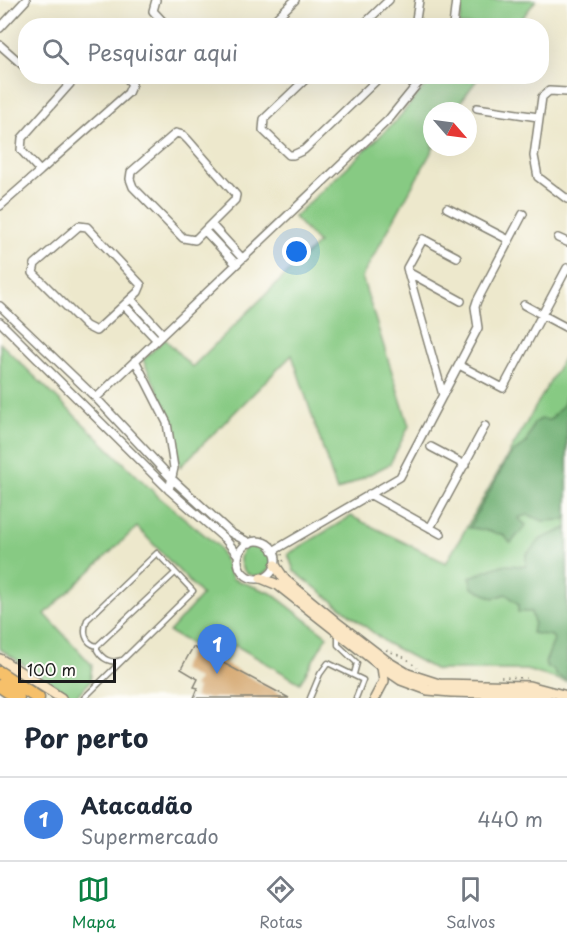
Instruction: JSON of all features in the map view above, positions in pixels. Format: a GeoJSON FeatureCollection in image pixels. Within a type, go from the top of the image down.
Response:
{"type":"FeatureCollection","features":[{"type":"Feature","properties":{"kind":"highway"},"geometry":{"type":"LineString","coordinates":[[0,673],[38,698]]}},
{"type":"Feature","properties":{"kind":"highway"},"geometry":{"type":"LineString","coordinates":[[0,686],[18,698]]}},
{"type":"Feature","properties":{"kind":"street"},"geometry":{"type":"LineString","coordinates":[[0,28],[26,0]]}},
{"type":"Feature","properties":{"kind":"street"},"geometry":{"type":"LineString","coordinates":[[156,0],[153,11],[160,18]]}},
{"type":"Feature","properties":{"kind":"street"},"geometry":{"type":"LineString","coordinates":[[276,18],[295,0]]}},
{"type":"Feature","properties":{"kind":"street"},"geometry":{"type":"LineString","coordinates":[[370,18],[389,0]]}},
{"type":"Feature","properties":{"kind":"street"},"geometry":{"type":"LineString","coordinates":[[416,18],[419,0]]}},
{"type":"Feature","properties":{"kind":"street"},"geometry":{"type":"LineString","coordinates":[[454,18],[456,0]]}},
{"type":"Feature","properties":{"kind":"street"},"geometry":{"type":"LineString","coordinates":[[0,45],[18,61]]}},
{"type":"Feature","properties":{"kind":"street"},"geometry":{"type":"LineString","coordinates":[[40,171],[21,150],[20,142],[70,84]]}},
{"type":"Feature","properties":{"kind":"street"},"geometry":{"type":"LineString","coordinates":[[0,206],[128,93],[132,84]]}},
{"type":"Feature","properties":{"kind":"street"},"geometry":{"type":"LineString","coordinates":[[301,84],[262,123],[263,130],[289,155],[304,150],[373,84]]}},
{"type":"Feature","properties":{"kind":"street"},"geometry":{"type":"LineString","coordinates":[[96,398],[389,119],[417,84]]}},
{"type":"Feature","properties":{"kind":"street"},"geometry":{"type":"LineString","coordinates":[[567,92],[549,91],[542,97],[534,156],[538,177],[567,199]]}},
{"type":"Feature","properties":{"kind":"street"},"geometry":{"type":"LineString","coordinates":[[477,108],[538,117]]}},
{"type":"Feature","properties":{"kind":"street"},"geometry":{"type":"LineString","coordinates":[[176,133],[188,140],[236,195],[235,200],[211,225],[195,240],[183,238],[133,187],[130,179],[131,172],[176,133]]}},
{"type":"Feature","properties":{"kind":"street"},"geometry":{"type":"LineString","coordinates":[[447,208],[509,240]]}},
{"type":"Feature","properties":{"kind":"street"},"geometry":{"type":"LineString","coordinates":[[276,549],[400,477],[478,328],[475,308],[477,301],[523,214]]}},
{"type":"Feature","properties":{"kind":"street"},"geometry":{"type":"LineString","coordinates":[[211,225],[242,258]]}},
{"type":"Feature","properties":{"kind":"street"},"geometry":{"type":"LineString","coordinates":[[79,226],[85,226],[140,281],[141,289],[131,299],[100,328],[93,330],[33,273],[33,267],[79,226]]}},
{"type":"Feature","properties":{"kind":"street"},"geometry":{"type":"LineString","coordinates":[[205,231],[236,264]]}},
{"type":"Feature","properties":{"kind":"street"},"geometry":{"type":"LineString","coordinates":[[558,238],[567,242]]}},
{"type":"Feature","properties":{"kind":"street"},"geometry":{"type":"LineString","coordinates":[[443,395],[407,268],[423,239],[458,257]]}},
{"type":"Feature","properties":{"kind":"street"},"geometry":{"type":"LineString","coordinates":[[459,365],[502,388],[567,268]]}},
{"type":"Feature","properties":{"kind":"street"},"geometry":{"type":"LineString","coordinates":[[408,272],[462,300]]}},
{"type":"Feature","properties":{"kind":"street"},"geometry":{"type":"LineString","coordinates":[[131,299],[162,333]]}},
{"type":"Feature","properties":{"kind":"street"},"geometry":{"type":"LineString","coordinates":[[124,305],[156,339]]}},
{"type":"Feature","properties":{"kind":"street"},"geometry":{"type":"LineString","coordinates":[[524,305],[567,328]]}},
{"type":"Feature","properties":{"kind":"street"},"geometry":{"type":"LineString","coordinates":[[0,306],[96,398],[172,479],[231,533],[276,549]]}},
{"type":"Feature","properties":{"kind":"street"},"geometry":{"type":"LineString","coordinates":[[0,322],[169,490],[225,539],[238,555],[239,566],[245,575],[255,579],[261,578],[280,566]]}},
{"type":"Feature","properties":{"kind":"street"},"geometry":{"type":"LineString","coordinates":[[135,360],[167,423],[174,468],[169,490]]}},
{"type":"Feature","properties":{"kind":"street"},"geometry":{"type":"LineString","coordinates":[[430,528],[485,426]]}},
{"type":"Feature","properties":{"kind":"street"},"geometry":{"type":"LineString","coordinates":[[431,447],[465,465]]}},
{"type":"Feature","properties":{"kind":"street"},"geometry":{"type":"LineString","coordinates":[[369,494],[441,534]]}},
{"type":"Feature","properties":{"kind":"street"},"geometry":{"type":"LineString","coordinates":[[238,555],[250,539]]}},
{"type":"Feature","properties":{"kind":"street"},"geometry":{"type":"LineString","coordinates":[[276,549],[285,580],[380,656],[408,674],[439,684],[529,686],[567,696]]}},
{"type":"Feature","properties":{"kind":"street"},"geometry":{"type":"LineString","coordinates":[[261,578],[278,585],[382,668],[401,680],[428,690],[451,693],[530,694],[546,698]]}},
{"type":"Feature","properties":{"kind":"street"},"geometry":{"type":"LineString","coordinates":[[0,659],[61,698]]}},
{"type":"Feature","properties":{"kind":"street"},"geometry":{"type":"LineString","coordinates":[[375,698],[384,681],[382,668]]}},
{"type":"Feature","properties":{"kind":"street"},"geometry":{"type":"LineString","coordinates":[[380,698],[388,685],[401,680]]}},
{"type":"Feature","properties":{"kind":"lane"},"geometry":{"type":"LineString","coordinates":[[84,698],[193,591],[157,553],[87,620],[84,631],[86,637],[92,645],[97,646]]}},
{"type":"Feature","properties":{"kind":"lane"},"geometry":{"type":"LineString","coordinates":[[97,646],[175,573]]}},
{"type":"Feature","properties":{"kind":"lane"},"geometry":{"type":"LineString","coordinates":[[338,632],[338,645],[357,663],[354,674]]}},
{"type":"Feature","properties":{"kind":"lane"},"geometry":{"type":"LineString","coordinates":[[97,646],[99,655],[109,661],[121,660]]}},
{"type":"Feature","properties":{"kind":"lane"},"geometry":{"type":"LineString","coordinates":[[109,661],[110,672]]}},
{"type":"Feature","properties":{"kind":"lane"},"geometry":{"type":"LineString","coordinates":[[310,698],[320,674],[328,663],[363,679],[364,682],[356,698]]}},
{"type":"Feature","properties":{"kind":"path"},"geometry":{"type":"LineString","coordinates":[[250,539],[262,536],[273,541],[280,566]]}},
{"type":"Feature","properties":{"kind":"path"},"geometry":{"type":"LineString","coordinates":[[385,650],[406,658],[421,671]]}},
{"type":"Feature","properties":{"kind":"path"},"geometry":{"type":"LineString","coordinates":[[492,677],[525,676],[535,680]]}},
{"type":"Feature","properties":{"kind":"green space"},"geometry":{"type":"Polygon","coordinates":[[[463,0],[536,0],[522,18],[460,18],[463,0]]]}},
{"type":"Feature","properties":{"kind":"green space"},"geometry":{"type":"Polygon","coordinates":[[[426,84],[474,84],[461,102],[423,102],[423,156],[429,156],[362,277],[409,426],[390,464],[337,491],[292,355],[180,467],[171,419],[143,360],[165,339],[192,367],[318,243],[294,217],[396,121],[426,84]]]}},
{"type":"Feature","properties":{"kind":"green space"},"geometry":{"type":"Polygon","coordinates":[[[0,343],[160,498],[218,546],[233,579],[271,593],[327,636],[300,683],[235,645],[225,662],[169,632],[202,595],[137,527],[45,614],[92,665],[90,682],[74,698],[0,649],[0,343]]]}},
{"type":"Feature","properties":{"kind":"green space"},"geometry":{"type":"Polygon","coordinates":[[[567,352],[567,682],[526,670],[436,670],[388,644],[294,571],[288,554],[351,516],[446,563],[567,352]]]}},
{"type":"Feature","properties":{"kind":"green space"},"geometry":{"type":"Polygon","coordinates":[[[567,386],[567,517],[563,520],[543,521],[528,515],[518,518],[526,525],[511,543],[502,534],[469,528],[510,455],[526,443],[534,423],[541,419],[550,420],[564,404],[567,386]]]}},
{"type":"Feature","properties":{"kind":"green space"},"geometry":{"type":"Polygon","coordinates":[[[567,528],[567,680],[556,675],[553,669],[548,668],[545,663],[554,640],[552,636],[532,633],[534,622],[531,612],[518,612],[518,604],[506,594],[493,598],[472,588],[470,577],[502,565],[526,566],[526,555],[541,539],[567,528]]]}},
{"type":"Feature","properties":{"kind":"green space"},"geometry":{"type":"Polygon","coordinates":[[[256,544],[267,549],[272,560],[267,571],[256,576],[245,571],[240,560],[245,549],[256,544]]]}},
{"type":"Feature","properties":{"kind":"building"},"geometry":{"type":"Polygon","coordinates":[[[193,647],[289,698],[194,698],[198,688],[194,687],[198,679],[181,669],[193,647]]]}},
{"type":"Feature","properties":{"kind":"place","name":"Atacadão"},"geometry":{"type":"Point","coordinates":[217,674]}}]}
